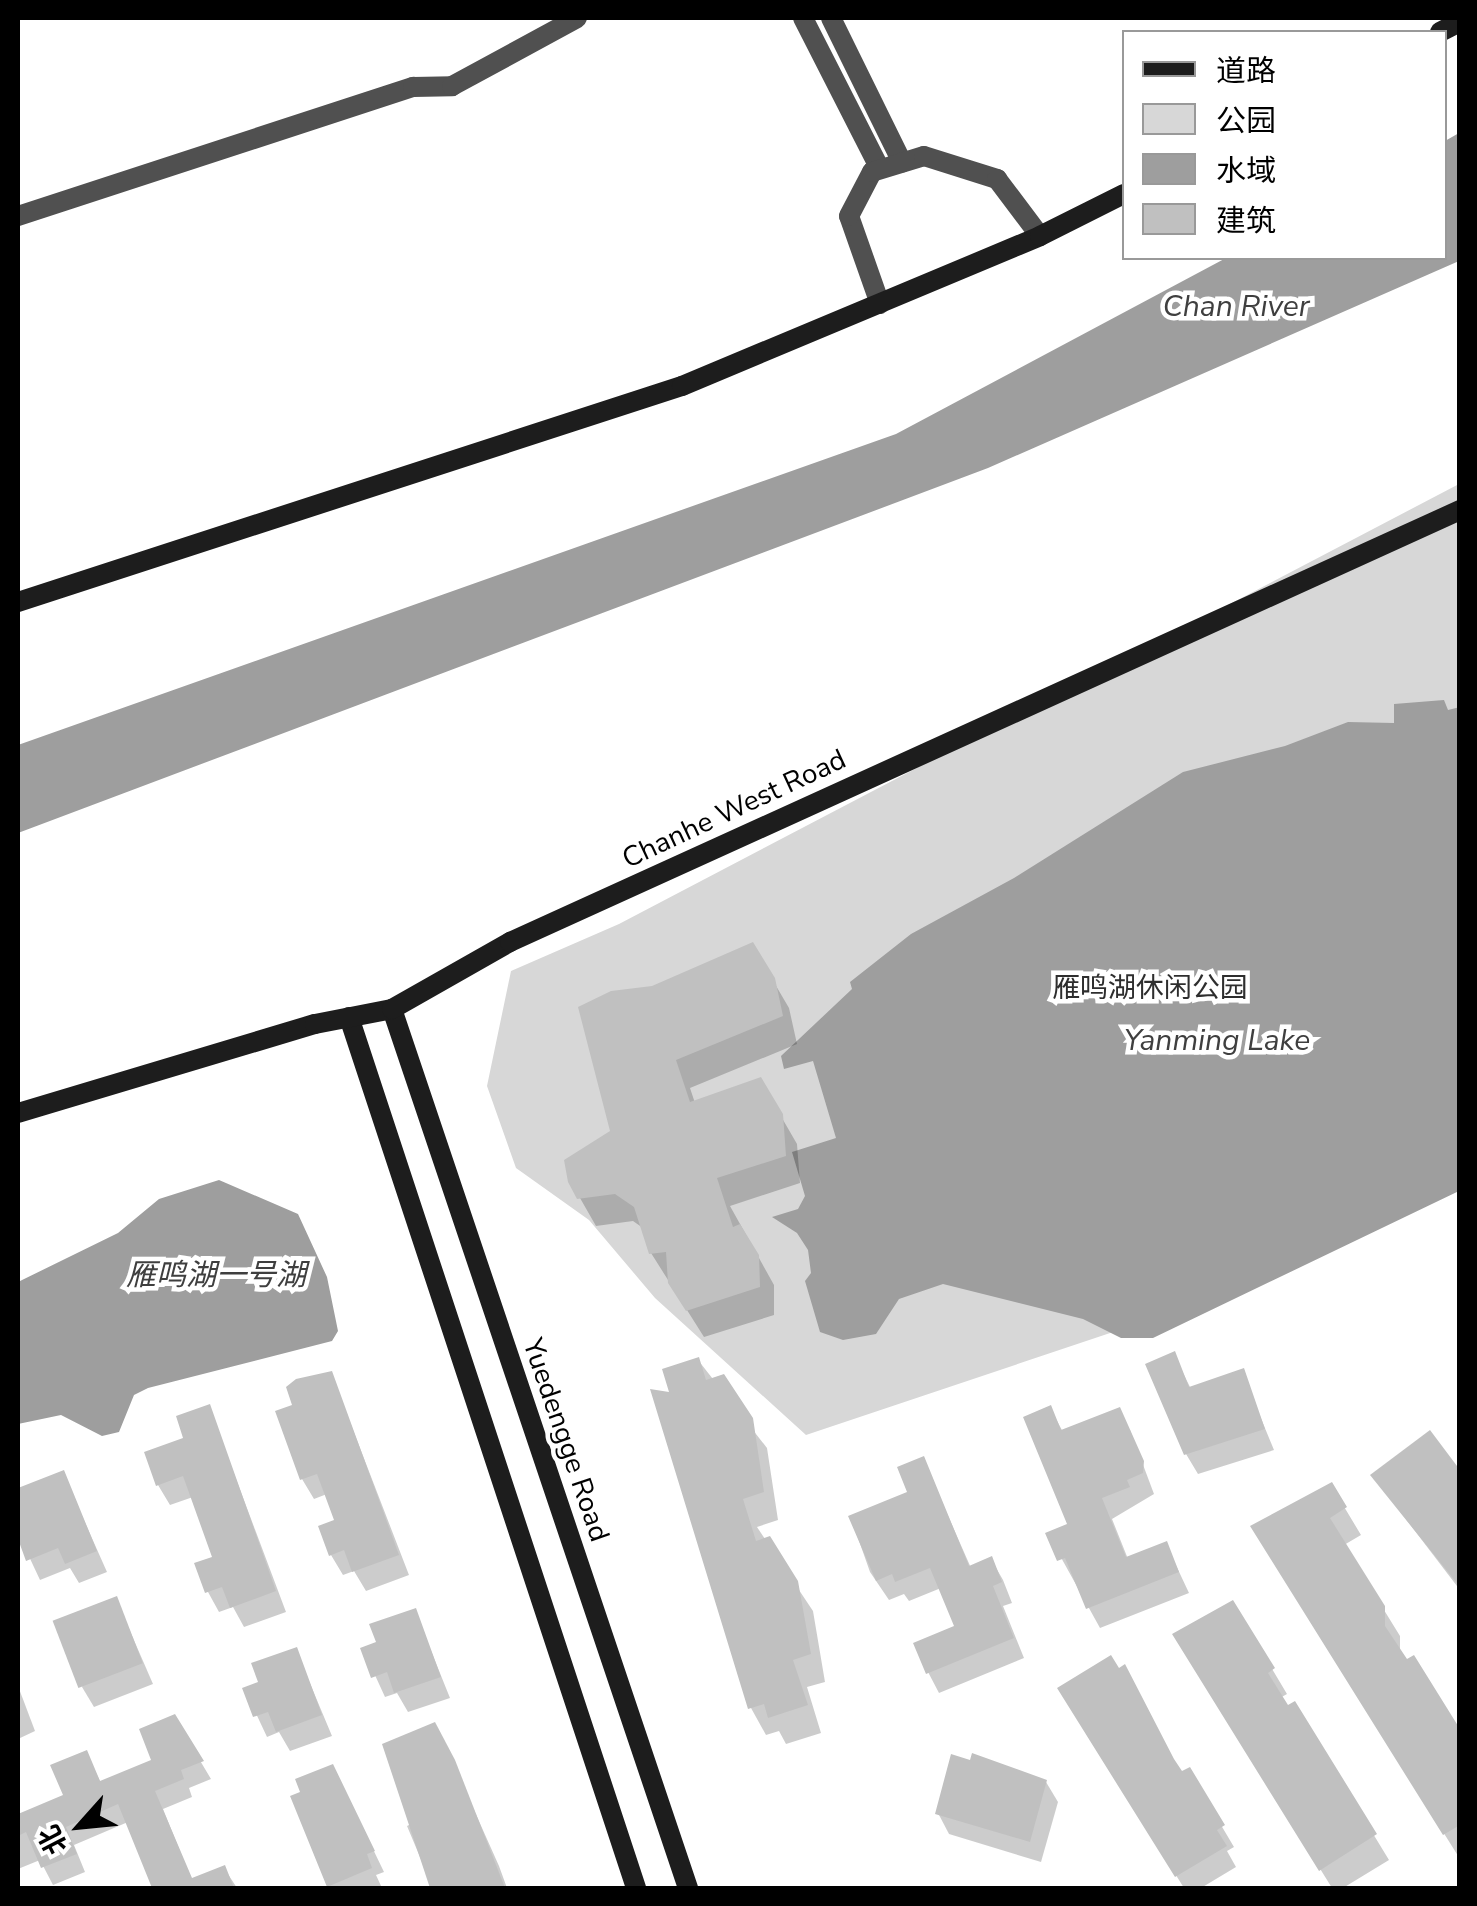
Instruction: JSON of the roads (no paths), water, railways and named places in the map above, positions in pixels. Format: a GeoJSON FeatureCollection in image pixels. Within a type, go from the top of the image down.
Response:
{"type":"FeatureCollection","features":[{"type":"Feature","properties":{"kind":"street"},"geometry":{"type":"LineString","coordinates":[[18,216],[413,87],[452,86],[577,18]]}},
{"type":"Feature","properties":{"kind":"street"},"geometry":{"type":"LineString","coordinates":[[803,18],[880,169]]}},
{"type":"Feature","properties":{"kind":"street"},"geometry":{"type":"LineString","coordinates":[[831,18],[902,162]]}},
{"type":"Feature","properties":{"kind":"street"},"geometry":{"type":"LineString","coordinates":[[880,304],[850,216],[872,172],[924,156],[997,179],[1040,236]]}},
{"type":"Feature","properties":{"kind":"street"},"geometry":{"type":"LineString","coordinates":[[18,602],[682,386],[1040,236],[1122,195]]}},
{"type":"Feature","properties":{"kind":"street","name":"Chanhe West Road"},"geometry":{"type":"LineString","coordinates":[[18,1114],[349,1017],[392,1009],[528,934],[1460,510]]}},
{"type":"Feature","properties":{"kind":"street","name":"Yuedengge Road"},"geometry":{"type":"LineString","coordinates":[[392,1009],[688,1888]]}},
{"type":"Feature","properties":{"kind":"street"},"geometry":{"type":"LineString","coordinates":[[349,1017],[636,1888]]}},
{"type":"Feature","properties":{"kind":"water","name":"Chan River"},"geometry":{"type":"Polygon","coordinates":[[[1459,133],[1459,261],[988,468],[18,833],[18,745],[896,434],[1222,260],[1447,260],[1447,140],[1459,133]]]}},
{"type":"Feature","properties":{"kind":"water","name":"Yanming Lake"},"geometry":{"type":"Polygon","coordinates":[[[1444,700],[1448,710],[1460,707],[1459,1191],[1153,1338],[1121,1338],[1083,1319],[943,1284],[899,1299],[876,1334],[843,1340],[820,1332],[805,1281],[811,1273],[808,1250],[797,1233],[772,1217],[798,1209],[805,1196],[792,1152],[836,1138],[813,1061],[784,1069],[781,1056],[852,989],[850,982],[911,934],[1014,878],[1183,772],[1285,746],[1348,722],[1394,723],[1394,704],[1444,700]]]}},
{"type":"Feature","properties":{"kind":"water","name":"雁鸣湖一号湖"},"geometry":{"type":"Polygon","coordinates":[[[219,1180],[298,1214],[327,1277],[338,1331],[332,1341],[148,1388],[134,1395],[119,1432],[102,1436],[61,1415],[18,1424],[18,1282],[118,1233],[159,1199],[219,1180]]]}},
{"type":"Feature","properties":{"kind":"park label","name":"雁鸣湖休闲公园"},"geometry":{"type":"Point","coordinates":[1150,988]}}]}
